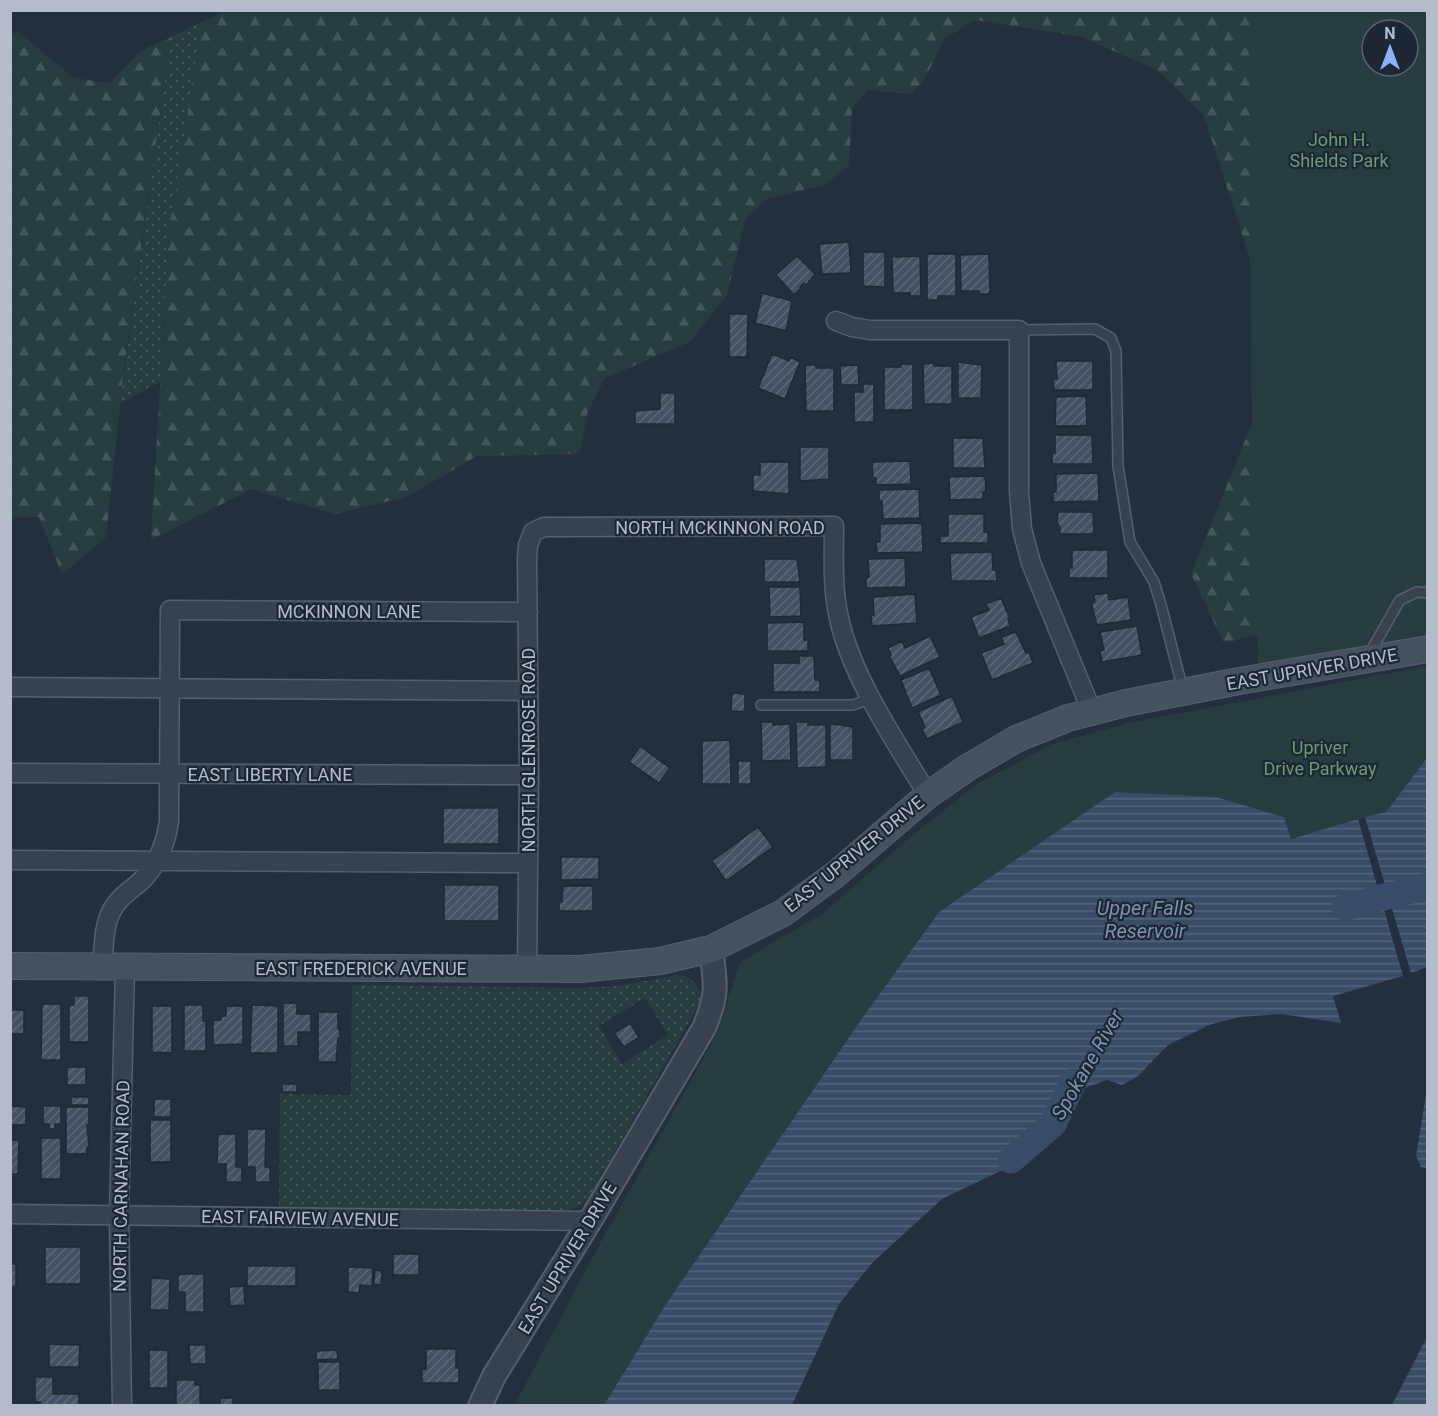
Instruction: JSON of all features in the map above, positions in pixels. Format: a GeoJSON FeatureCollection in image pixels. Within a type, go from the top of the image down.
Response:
{"type":"FeatureCollection","features":[{"type":"Feature","properties":{"kind":"main road","name":"EAST UPRIVER DRIVE"},"geometry":{"type":"LineString","coordinates":[[711,949],[783,913],[836,874],[928,795],[967,768],[1016,739],[1068,718],[1184,691],[1428,649]]}},
{"type":"Feature","properties":{"kind":"main road","name":"EAST FREDERICK AVENUE"},"geometry":{"type":"LineString","coordinates":[[10,966],[580,969],[660,961],[711,949]]}},
{"type":"Feature","properties":{"kind":"street"},"geometry":{"type":"LineString","coordinates":[[836,321],[870,330],[1019,330],[1019,491],[1022,528],[1031,563],[1092,712]]}},
{"type":"Feature","properties":{"kind":"street","name":"NORTH MCKINNON ROAD"},"geometry":{"type":"LineString","coordinates":[[533,532],[544,527],[834,526],[835,594],[846,643],[893,738],[928,795]]}},
{"type":"Feature","properties":{"kind":"street","name":"NORTH GLENROSE ROAD"},"geometry":{"type":"LineString","coordinates":[[527,969],[529,775],[527,558],[528,545],[533,532]]}},
{"type":"Feature","properties":{"kind":"street","name":"MCKINNON LANE"},"geometry":{"type":"LineString","coordinates":[[169,689],[170,610],[528,612]]}},
{"type":"Feature","properties":{"kind":"street"},"geometry":{"type":"LineString","coordinates":[[10,687],[528,691]]}},
{"type":"Feature","properties":{"kind":"street"},"geometry":{"type":"LineString","coordinates":[[157,861],[168,831],[169,689]]}},
{"type":"Feature","properties":{"kind":"street","name":"EAST LIBERTY LANE"},"geometry":{"type":"LineString","coordinates":[[10,773],[529,775]]}},
{"type":"Feature","properties":{"kind":"street"},"geometry":{"type":"LineString","coordinates":[[10,860],[528,863]]}},
{"type":"Feature","properties":{"kind":"street","name":"NORTH CARNAHAN ROAD"},"geometry":{"type":"LineString","coordinates":[[122,1406],[113,967],[106,933],[111,912],[121,897],[142,879],[157,861]]}},
{"type":"Feature","properties":{"kind":"street","name":"EAST UPRIVER DRIVE"},"geometry":{"type":"LineString","coordinates":[[480,1406],[494,1376],[590,1221],[704,1028],[712,1009],[716,984],[711,949]]}},
{"type":"Feature","properties":{"kind":"street","name":"EAST FAIRVIEW AVENUE"},"geometry":{"type":"LineString","coordinates":[[10,1214],[590,1221]]}},
{"type":"Feature","properties":{"kind":"lane"},"geometry":{"type":"LineString","coordinates":[[1019,330],[1095,329],[1111,338],[1116,351],[1118,466],[1130,542],[1154,582],[1184,691]]}},
{"type":"Feature","properties":{"kind":"lane"},"geometry":{"type":"LineString","coordinates":[[1366,659],[1400,600],[1417,592],[1428,593]]}},
{"type":"Feature","properties":{"kind":"lane"},"geometry":{"type":"LineString","coordinates":[[761,705],[853,705],[872,698]]}},
{"type":"Feature","properties":{"kind":"green space"},"geometry":{"type":"Polygon","coordinates":[[[226,11],[1427,11],[1420,64],[1420,18],[1360,18],[1360,78],[1418,78],[1347,614],[1224,643],[1191,574],[1252,423],[1250,259],[1204,116],[1157,70],[1082,37],[975,20],[944,39],[925,79],[911,94],[867,90],[852,109],[849,165],[824,185],[766,199],[745,220],[727,295],[690,342],[605,378],[588,411],[579,454],[477,456],[406,497],[335,514],[251,489],[151,540],[169,231],[202,22],[226,11]]]}},
{"type":"Feature","properties":{"kind":"green space","name":"John H. Shields Park"},"geometry":{"type":"Polygon","coordinates":[[[1249,11],[1428,11],[1427,634],[1258,664],[1249,11]]]}},
{"type":"Feature","properties":{"kind":"green space"},"geometry":{"type":"Polygon","coordinates":[[[202,22],[169,231],[160,382],[120,403],[171,37],[202,22]]]}},
{"type":"Feature","properties":{"kind":"green space"},"geometry":{"type":"Polygon","coordinates":[[[18,32],[74,78],[110,83],[140,51],[171,37],[124,367],[106,537],[62,575],[39,517],[11,517],[10,35],[18,32]]]}},
{"type":"Feature","properties":{"kind":"green space","name":"Upriver Drive Parkway"},"geometry":{"type":"Polygon","coordinates":[[[1427,666],[1427,758],[1386,812],[1290,839],[1284,817],[1216,797],[939,912],[863,1017],[666,1304],[604,1405],[514,1406],[599,1245],[716,1036],[740,962],[822,914],[908,839],[977,784],[1052,744],[1129,723],[1427,666]]]}},
{"type":"Feature","properties":{"kind":"green space"},"geometry":{"type":"Polygon","coordinates":[[[678,975],[695,983],[700,991],[701,1001],[588,1199],[578,1206],[566,1211],[279,1210],[280,1094],[351,1095],[352,985],[577,988],[618,986],[678,975]],[[645,998],[599,1026],[622,1064],[668,1035],[645,998]]]}},
{"type":"Feature","properties":{"kind":"water"},"geometry":{"type":"Polygon","coordinates":[[[1427,758],[1427,967],[1411,973],[1365,817],[1386,812],[1427,758]]]}},
{"type":"Feature","properties":{"kind":"water","name":"Upper Falls Reservoir"},"geometry":{"type":"Polygon","coordinates":[[[1115,792],[1216,797],[1284,817],[1291,839],[1358,819],[1403,976],[1333,996],[1341,1023],[1281,1014],[1239,1017],[1209,1025],[1168,1045],[1138,1076],[1122,1085],[1107,1080],[1079,1090],[1015,1164],[942,1199],[872,1263],[839,1304],[792,1405],[604,1405],[666,1304],[863,1017],[939,912],[1115,792]]]}},
{"type":"Feature","properties":{"kind":"water"},"geometry":{"type":"Polygon","coordinates":[[[1427,1088],[1427,1169],[1421,1167],[1416,1156],[1427,1088]]]}},
{"type":"Feature","properties":{"kind":"water"},"geometry":{"type":"Polygon","coordinates":[[[1427,1337],[1427,1405],[1392,1405],[1427,1337]]]}},
{"type":"Feature","properties":{"kind":"building"},"geometry":{"type":"Polygon","coordinates":[[[849,242],[851,273],[822,274],[819,244],[849,242]]]}},
{"type":"Feature","properties":{"kind":"building"},"geometry":{"type":"Polygon","coordinates":[[[863,252],[885,252],[885,287],[863,286],[863,252]]]}},
{"type":"Feature","properties":{"kind":"building"},"geometry":{"type":"Polygon","coordinates":[[[927,254],[956,254],[956,296],[938,296],[938,300],[927,300],[927,254]]]}},
{"type":"Feature","properties":{"kind":"building"},"geometry":{"type":"Polygon","coordinates":[[[989,254],[990,294],[979,294],[979,291],[961,291],[960,255],[989,254]]]}},
{"type":"Feature","properties":{"kind":"building"},"geometry":{"type":"Polygon","coordinates":[[[797,256],[815,274],[794,295],[776,275],[797,256]]]}},
{"type":"Feature","properties":{"kind":"building"},"geometry":{"type":"Polygon","coordinates":[[[920,256],[921,296],[910,296],[910,293],[893,293],[892,257],[920,256]]]}},
{"type":"Feature","properties":{"kind":"building"},"geometry":{"type":"Polygon","coordinates":[[[762,293],[792,301],[786,331],[755,323],[762,293]]]}},
{"type":"Feature","properties":{"kind":"building"},"geometry":{"type":"Polygon","coordinates":[[[729,314],[748,314],[747,357],[729,357],[729,314]]]}},
{"type":"Feature","properties":{"kind":"building"},"geometry":{"type":"Polygon","coordinates":[[[772,354],[789,361],[790,357],[800,362],[785,399],[758,388],[772,354]]]}},
{"type":"Feature","properties":{"kind":"building"},"geometry":{"type":"Polygon","coordinates":[[[1056,361],[1093,361],[1093,390],[1054,390],[1053,379],[1057,379],[1056,361]]]}},
{"type":"Feature","properties":{"kind":"building"},"geometry":{"type":"Polygon","coordinates":[[[958,362],[982,365],[981,398],[958,398],[958,362]]]}},
{"type":"Feature","properties":{"kind":"building"},"geometry":{"type":"Polygon","coordinates":[[[934,363],[934,366],[952,366],[952,404],[924,404],[923,364],[934,363]]]}},
{"type":"Feature","properties":{"kind":"building"},"geometry":{"type":"Polygon","coordinates":[[[901,364],[913,364],[913,410],[884,410],[884,367],[901,367],[901,364]]]}},
{"type":"Feature","properties":{"kind":"building"},"geometry":{"type":"Polygon","coordinates":[[[805,365],[816,365],[816,368],[834,368],[834,411],[806,411],[805,365]]]}},
{"type":"Feature","properties":{"kind":"building"},"geometry":{"type":"Polygon","coordinates":[[[858,365],[859,385],[841,385],[840,366],[858,365]]]}},
{"type":"Feature","properties":{"kind":"building"},"geometry":{"type":"Polygon","coordinates":[[[863,384],[874,384],[874,422],[854,422],[854,392],[863,392],[863,384]]]}},
{"type":"Feature","properties":{"kind":"building"},"geometry":{"type":"Polygon","coordinates":[[[660,393],[675,393],[675,424],[635,424],[635,411],[660,409],[660,393]]]}},
{"type":"Feature","properties":{"kind":"building"},"geometry":{"type":"Polygon","coordinates":[[[1086,396],[1087,426],[1055,426],[1056,397],[1086,396]]]}},
{"type":"Feature","properties":{"kind":"building"},"geometry":{"type":"Polygon","coordinates":[[[1055,435],[1092,435],[1093,464],[1052,464],[1052,453],[1055,453],[1055,435]]]}},
{"type":"Feature","properties":{"kind":"building"},"geometry":{"type":"Polygon","coordinates":[[[953,438],[983,438],[985,468],[953,468],[953,438]]]}},
{"type":"Feature","properties":{"kind":"building"},"geometry":{"type":"Polygon","coordinates":[[[800,447],[829,447],[829,479],[800,481],[800,447]]]}},
{"type":"Feature","properties":{"kind":"building"},"geometry":{"type":"Polygon","coordinates":[[[910,461],[911,484],[876,485],[872,462],[910,461]]]}},
{"type":"Feature","properties":{"kind":"building"},"geometry":{"type":"Polygon","coordinates":[[[760,462],[789,462],[789,494],[753,491],[753,475],[760,475],[760,462]]]}},
{"type":"Feature","properties":{"kind":"building"},"geometry":{"type":"Polygon","coordinates":[[[1098,473],[1099,501],[1053,502],[1053,492],[1056,492],[1056,474],[1098,473]]]}},
{"type":"Feature","properties":{"kind":"building"},"geometry":{"type":"Polygon","coordinates":[[[985,476],[986,488],[983,492],[983,499],[950,500],[949,477],[985,476]]]}},
{"type":"Feature","properties":{"kind":"building"},"geometry":{"type":"Polygon","coordinates":[[[919,489],[920,518],[883,519],[879,490],[919,489]]]}},
{"type":"Feature","properties":{"kind":"building"},"geometry":{"type":"Polygon","coordinates":[[[1058,512],[1093,512],[1094,534],[1060,534],[1060,527],[1057,523],[1058,512]]]}},
{"type":"Feature","properties":{"kind":"building"},"geometry":{"type":"Polygon","coordinates":[[[948,514],[984,514],[984,532],[988,532],[988,543],[940,543],[940,536],[948,536],[948,514]]]}},
{"type":"Feature","properties":{"kind":"building"},"geometry":{"type":"Polygon","coordinates":[[[922,523],[923,552],[877,553],[876,542],[880,542],[880,524],[922,523]]]}},
{"type":"Feature","properties":{"kind":"building"},"geometry":{"type":"Polygon","coordinates":[[[1072,550],[1108,550],[1108,578],[1069,578],[1069,568],[1072,568],[1072,550]]]}},
{"type":"Feature","properties":{"kind":"building"},"geometry":{"type":"Polygon","coordinates":[[[992,552],[993,570],[996,570],[997,581],[951,581],[950,553],[992,552]]]}},
{"type":"Feature","properties":{"kind":"building"},"geometry":{"type":"Polygon","coordinates":[[[905,558],[906,587],[866,588],[866,578],[869,577],[868,559],[905,558]]]}},
{"type":"Feature","properties":{"kind":"building"},"geometry":{"type":"Polygon","coordinates":[[[764,559],[797,559],[800,582],[764,582],[764,559]]]}},
{"type":"Feature","properties":{"kind":"building"},"geometry":{"type":"Polygon","coordinates":[[[769,587],[800,587],[801,616],[770,617],[769,587]]]}},
{"type":"Feature","properties":{"kind":"building"},"geometry":{"type":"Polygon","coordinates":[[[1108,593],[1109,600],[1128,597],[1131,620],[1097,625],[1092,606],[1092,602],[1095,602],[1094,595],[1108,593]]]}},
{"type":"Feature","properties":{"kind":"building"},"geometry":{"type":"Polygon","coordinates":[[[915,594],[917,623],[872,626],[873,597],[915,594]]]}},
{"type":"Feature","properties":{"kind":"building"},"geometry":{"type":"Polygon","coordinates":[[[1001,598],[1010,619],[1008,619],[1010,626],[979,638],[971,617],[989,610],[986,604],[1001,598]]]}},
{"type":"Feature","properties":{"kind":"building"},"geometry":{"type":"Polygon","coordinates":[[[804,622],[804,640],[808,640],[808,651],[767,651],[767,623],[804,622]]]}},
{"type":"Feature","properties":{"kind":"building"},"geometry":{"type":"Polygon","coordinates":[[[1137,626],[1142,655],[1102,662],[1100,651],[1104,650],[1100,632],[1137,626]]]}},
{"type":"Feature","properties":{"kind":"building"},"geometry":{"type":"Polygon","coordinates":[[[1016,632],[1033,663],[992,680],[981,653],[1004,644],[1001,637],[1016,632]]]}},
{"type":"Feature","properties":{"kind":"building"},"geometry":{"type":"Polygon","coordinates":[[[930,636],[940,657],[900,676],[889,655],[891,655],[888,648],[902,641],[905,648],[930,636]]]}},
{"type":"Feature","properties":{"kind":"building"},"geometry":{"type":"Polygon","coordinates":[[[799,656],[814,656],[815,680],[820,680],[820,692],[773,692],[773,663],[799,663],[799,656]]]}},
{"type":"Feature","properties":{"kind":"building"},"geometry":{"type":"Polygon","coordinates":[[[929,668],[941,695],[912,708],[901,680],[929,668]]]}},
{"type":"Feature","properties":{"kind":"building"},"geometry":{"type":"Polygon","coordinates":[[[732,693],[745,694],[745,712],[731,711],[732,693]]]}},
{"type":"Feature","properties":{"kind":"building"},"geometry":{"type":"Polygon","coordinates":[[[952,696],[963,722],[927,739],[922,729],[925,727],[918,712],[952,696]]]}},
{"type":"Feature","properties":{"kind":"building"},"geometry":{"type":"Polygon","coordinates":[[[761,722],[773,722],[773,725],[790,724],[791,760],[762,761],[761,722]]]}},
{"type":"Feature","properties":{"kind":"building"},"geometry":{"type":"Polygon","coordinates":[[[796,722],[826,725],[826,767],[797,768],[796,722]]]}},
{"type":"Feature","properties":{"kind":"building"},"geometry":{"type":"Polygon","coordinates":[[[830,725],[853,727],[853,760],[830,760],[830,725]]]}},
{"type":"Feature","properties":{"kind":"building"},"geometry":{"type":"Polygon","coordinates":[[[730,740],[731,784],[702,784],[702,741],[730,740]]]}},
{"type":"Feature","properties":{"kind":"building"},"geometry":{"type":"Polygon","coordinates":[[[640,746],[670,768],[659,783],[629,762],[640,746]]]}},
{"type":"Feature","properties":{"kind":"building"},"geometry":{"type":"Polygon","coordinates":[[[738,761],[751,761],[751,784],[738,784],[738,761]]]}},
{"type":"Feature","properties":{"kind":"building"},"geometry":{"type":"Polygon","coordinates":[[[443,808],[499,808],[499,844],[443,844],[443,808]]]}},
{"type":"Feature","properties":{"kind":"building"},"geometry":{"type":"Polygon","coordinates":[[[758,827],[773,847],[726,881],[712,861],[758,827]]]}},
{"type":"Feature","properties":{"kind":"building"},"geometry":{"type":"Polygon","coordinates":[[[561,857],[599,857],[599,879],[561,880],[561,857]]]}},
{"type":"Feature","properties":{"kind":"building"},"geometry":{"type":"Polygon","coordinates":[[[444,885],[499,885],[499,921],[444,921],[444,885]]]}},
{"type":"Feature","properties":{"kind":"building"},"geometry":{"type":"Polygon","coordinates":[[[563,886],[593,886],[593,911],[559,911],[563,886]]]}},
{"type":"Feature","properties":{"kind":"building"},"geometry":{"type":"Polygon","coordinates":[[[74,996],[89,996],[89,1042],[69,1042],[69,1005],[74,1005],[74,996]]]}},
{"type":"Feature","properties":{"kind":"building"},"geometry":{"type":"Polygon","coordinates":[[[283,1003],[297,1003],[297,1014],[311,1014],[311,1032],[298,1032],[298,1046],[283,1046],[283,1003]]]}},
{"type":"Feature","properties":{"kind":"building"},"geometry":{"type":"Polygon","coordinates":[[[42,1004],[61,1004],[61,1060],[41,1060],[42,1004]]]}},
{"type":"Feature","properties":{"kind":"building"},"geometry":{"type":"Polygon","coordinates":[[[184,1005],[203,1005],[203,1021],[206,1021],[206,1051],[184,1051],[184,1005]]]}},
{"type":"Feature","properties":{"kind":"building"},"geometry":{"type":"Polygon","coordinates":[[[252,1005],[278,1006],[278,1053],[250,1053],[252,1005]]]}},
{"type":"Feature","properties":{"kind":"building"},"geometry":{"type":"Polygon","coordinates":[[[152,1006],[172,1006],[172,1053],[152,1052],[152,1006]]]}},
{"type":"Feature","properties":{"kind":"building"},"geometry":{"type":"Polygon","coordinates":[[[226,1006],[243,1006],[243,1044],[213,1045],[213,1020],[221,1020],[221,1016],[226,1016],[226,1006]]]}},
{"type":"Feature","properties":{"kind":"building"},"geometry":{"type":"Polygon","coordinates":[[[10,1010],[24,1010],[24,1034],[10,1034],[10,1010]]]}},
{"type":"Feature","properties":{"kind":"building"},"geometry":{"type":"Polygon","coordinates":[[[318,1012],[338,1012],[340,1038],[338,1038],[336,1062],[318,1062],[318,1012]]]}},
{"type":"Feature","properties":{"kind":"building"},"geometry":{"type":"Polygon","coordinates":[[[630,1023],[639,1037],[624,1047],[614,1033],[630,1023]]]}},
{"type":"Feature","properties":{"kind":"building"},"geometry":{"type":"Polygon","coordinates":[[[67,1067],[86,1067],[86,1085],[67,1085],[67,1067]]]}},
{"type":"Feature","properties":{"kind":"building"},"geometry":{"type":"Polygon","coordinates":[[[282,1084],[297,1084],[297,1092],[282,1092],[282,1084]]]}},
{"type":"Feature","properties":{"kind":"building"},"geometry":{"type":"Polygon","coordinates":[[[71,1097],[89,1097],[89,1105],[71,1105],[71,1097]]]}},
{"type":"Feature","properties":{"kind":"building"},"geometry":{"type":"Polygon","coordinates":[[[154,1099],[171,1099],[171,1117],[154,1117],[154,1099]]]}},
{"type":"Feature","properties":{"kind":"building"},"geometry":{"type":"Polygon","coordinates":[[[10,1106],[26,1107],[26,1125],[10,1125],[10,1106]]]}},
{"type":"Feature","properties":{"kind":"building"},"geometry":{"type":"Polygon","coordinates":[[[43,1106],[61,1106],[61,1124],[55,1124],[55,1129],[49,1129],[49,1124],[43,1124],[43,1106]]]}},
{"type":"Feature","properties":{"kind":"building"},"geometry":{"type":"Polygon","coordinates":[[[66,1107],[89,1107],[87,1154],[66,1154],[66,1107]]]}},
{"type":"Feature","properties":{"kind":"building"},"geometry":{"type":"Polygon","coordinates":[[[150,1120],[171,1120],[171,1162],[150,1162],[150,1120]]]}},
{"type":"Feature","properties":{"kind":"building"},"geometry":{"type":"Polygon","coordinates":[[[247,1129],[266,1129],[265,1167],[270,1167],[270,1182],[255,1182],[255,1167],[247,1167],[247,1129]]]}},
{"type":"Feature","properties":{"kind":"building"},"geometry":{"type":"Polygon","coordinates":[[[218,1134],[236,1134],[236,1167],[242,1167],[242,1182],[226,1182],[226,1164],[217,1164],[218,1134]]]}},
{"type":"Feature","properties":{"kind":"building"},"geometry":{"type":"Polygon","coordinates":[[[41,1138],[61,1138],[61,1179],[41,1179],[41,1138]]]}},
{"type":"Feature","properties":{"kind":"building"},"geometry":{"type":"Polygon","coordinates":[[[10,1140],[19,1140],[18,1174],[10,1174],[10,1140]]]}},
{"type":"Feature","properties":{"kind":"building"},"geometry":{"type":"Polygon","coordinates":[[[45,1247],[81,1247],[81,1284],[45,1284],[45,1247]]]}},
{"type":"Feature","properties":{"kind":"building"},"geometry":{"type":"Polygon","coordinates":[[[393,1254],[419,1254],[419,1275],[393,1275],[393,1254]]]}},
{"type":"Feature","properties":{"kind":"building"},"geometry":{"type":"Polygon","coordinates":[[[10,1264],[16,1264],[16,1287],[10,1287],[10,1264]]]}},
{"type":"Feature","properties":{"kind":"building"},"geometry":{"type":"Polygon","coordinates":[[[247,1266],[296,1266],[296,1286],[247,1286],[247,1266]]]}},
{"type":"Feature","properties":{"kind":"building"},"geometry":{"type":"Polygon","coordinates":[[[348,1267],[373,1268],[372,1286],[360,1285],[359,1293],[348,1292],[348,1267]]]}},
{"type":"Feature","properties":{"kind":"building"},"geometry":{"type":"Polygon","coordinates":[[[375,1270],[382,1271],[381,1285],[374,1284],[375,1270]]]}},
{"type":"Feature","properties":{"kind":"building"},"geometry":{"type":"Polygon","coordinates":[[[204,1274],[204,1312],[185,1312],[185,1292],[178,1292],[178,1275],[204,1274]]]}},
{"type":"Feature","properties":{"kind":"building"},"geometry":{"type":"Polygon","coordinates":[[[151,1278],[170,1279],[169,1310],[150,1310],[151,1278]]]}},
{"type":"Feature","properties":{"kind":"building"},"geometry":{"type":"Polygon","coordinates":[[[244,1286],[245,1305],[230,1306],[229,1287],[244,1286]]]}},
{"type":"Feature","properties":{"kind":"building"},"geometry":{"type":"Polygon","coordinates":[[[49,1344],[80,1345],[79,1367],[49,1367],[49,1344]]]}},
{"type":"Feature","properties":{"kind":"building"},"geometry":{"type":"Polygon","coordinates":[[[189,1345],[206,1345],[206,1364],[190,1364],[189,1345]]]}},
{"type":"Feature","properties":{"kind":"building"},"geometry":{"type":"Polygon","coordinates":[[[426,1349],[456,1349],[459,1383],[422,1383],[422,1369],[426,1369],[426,1349]]]}},
{"type":"Feature","properties":{"kind":"building"},"geometry":{"type":"Polygon","coordinates":[[[149,1350],[168,1350],[168,1388],[149,1388],[149,1350]]]}},
{"type":"Feature","properties":{"kind":"building"},"geometry":{"type":"Polygon","coordinates":[[[337,1350],[338,1359],[316,1360],[316,1351],[337,1350]]]}},
{"type":"Feature","properties":{"kind":"building"},"geometry":{"type":"Polygon","coordinates":[[[318,1362],[340,1362],[340,1390],[318,1390],[318,1362]]]}},
{"type":"Feature","properties":{"kind":"building"},"geometry":{"type":"Polygon","coordinates":[[[35,1377],[53,1377],[53,1394],[79,1394],[79,1406],[40,1406],[40,1402],[35,1402],[35,1377]]]}},
{"type":"Feature","properties":{"kind":"building"},"geometry":{"type":"Polygon","coordinates":[[[176,1380],[195,1380],[195,1385],[200,1385],[200,1406],[176,1406],[176,1380]]]}},
{"type":"Feature","properties":{"kind":"building"},"geometry":{"type":"Polygon","coordinates":[[[220,1398],[233,1398],[233,1406],[220,1406],[220,1398]]]}},
{"type":"Feature","properties":{"kind":"waterway","name":"Spokane River"},"geometry":{"type":"LineString","coordinates":[[1345,907],[1428,886]]}},
{"type":"Feature","properties":{"kind":"waterway","name":"Spokane River"},"geometry":{"type":"LineString","coordinates":[[1011,1160],[1053,1124],[1073,1082]]}}]}
